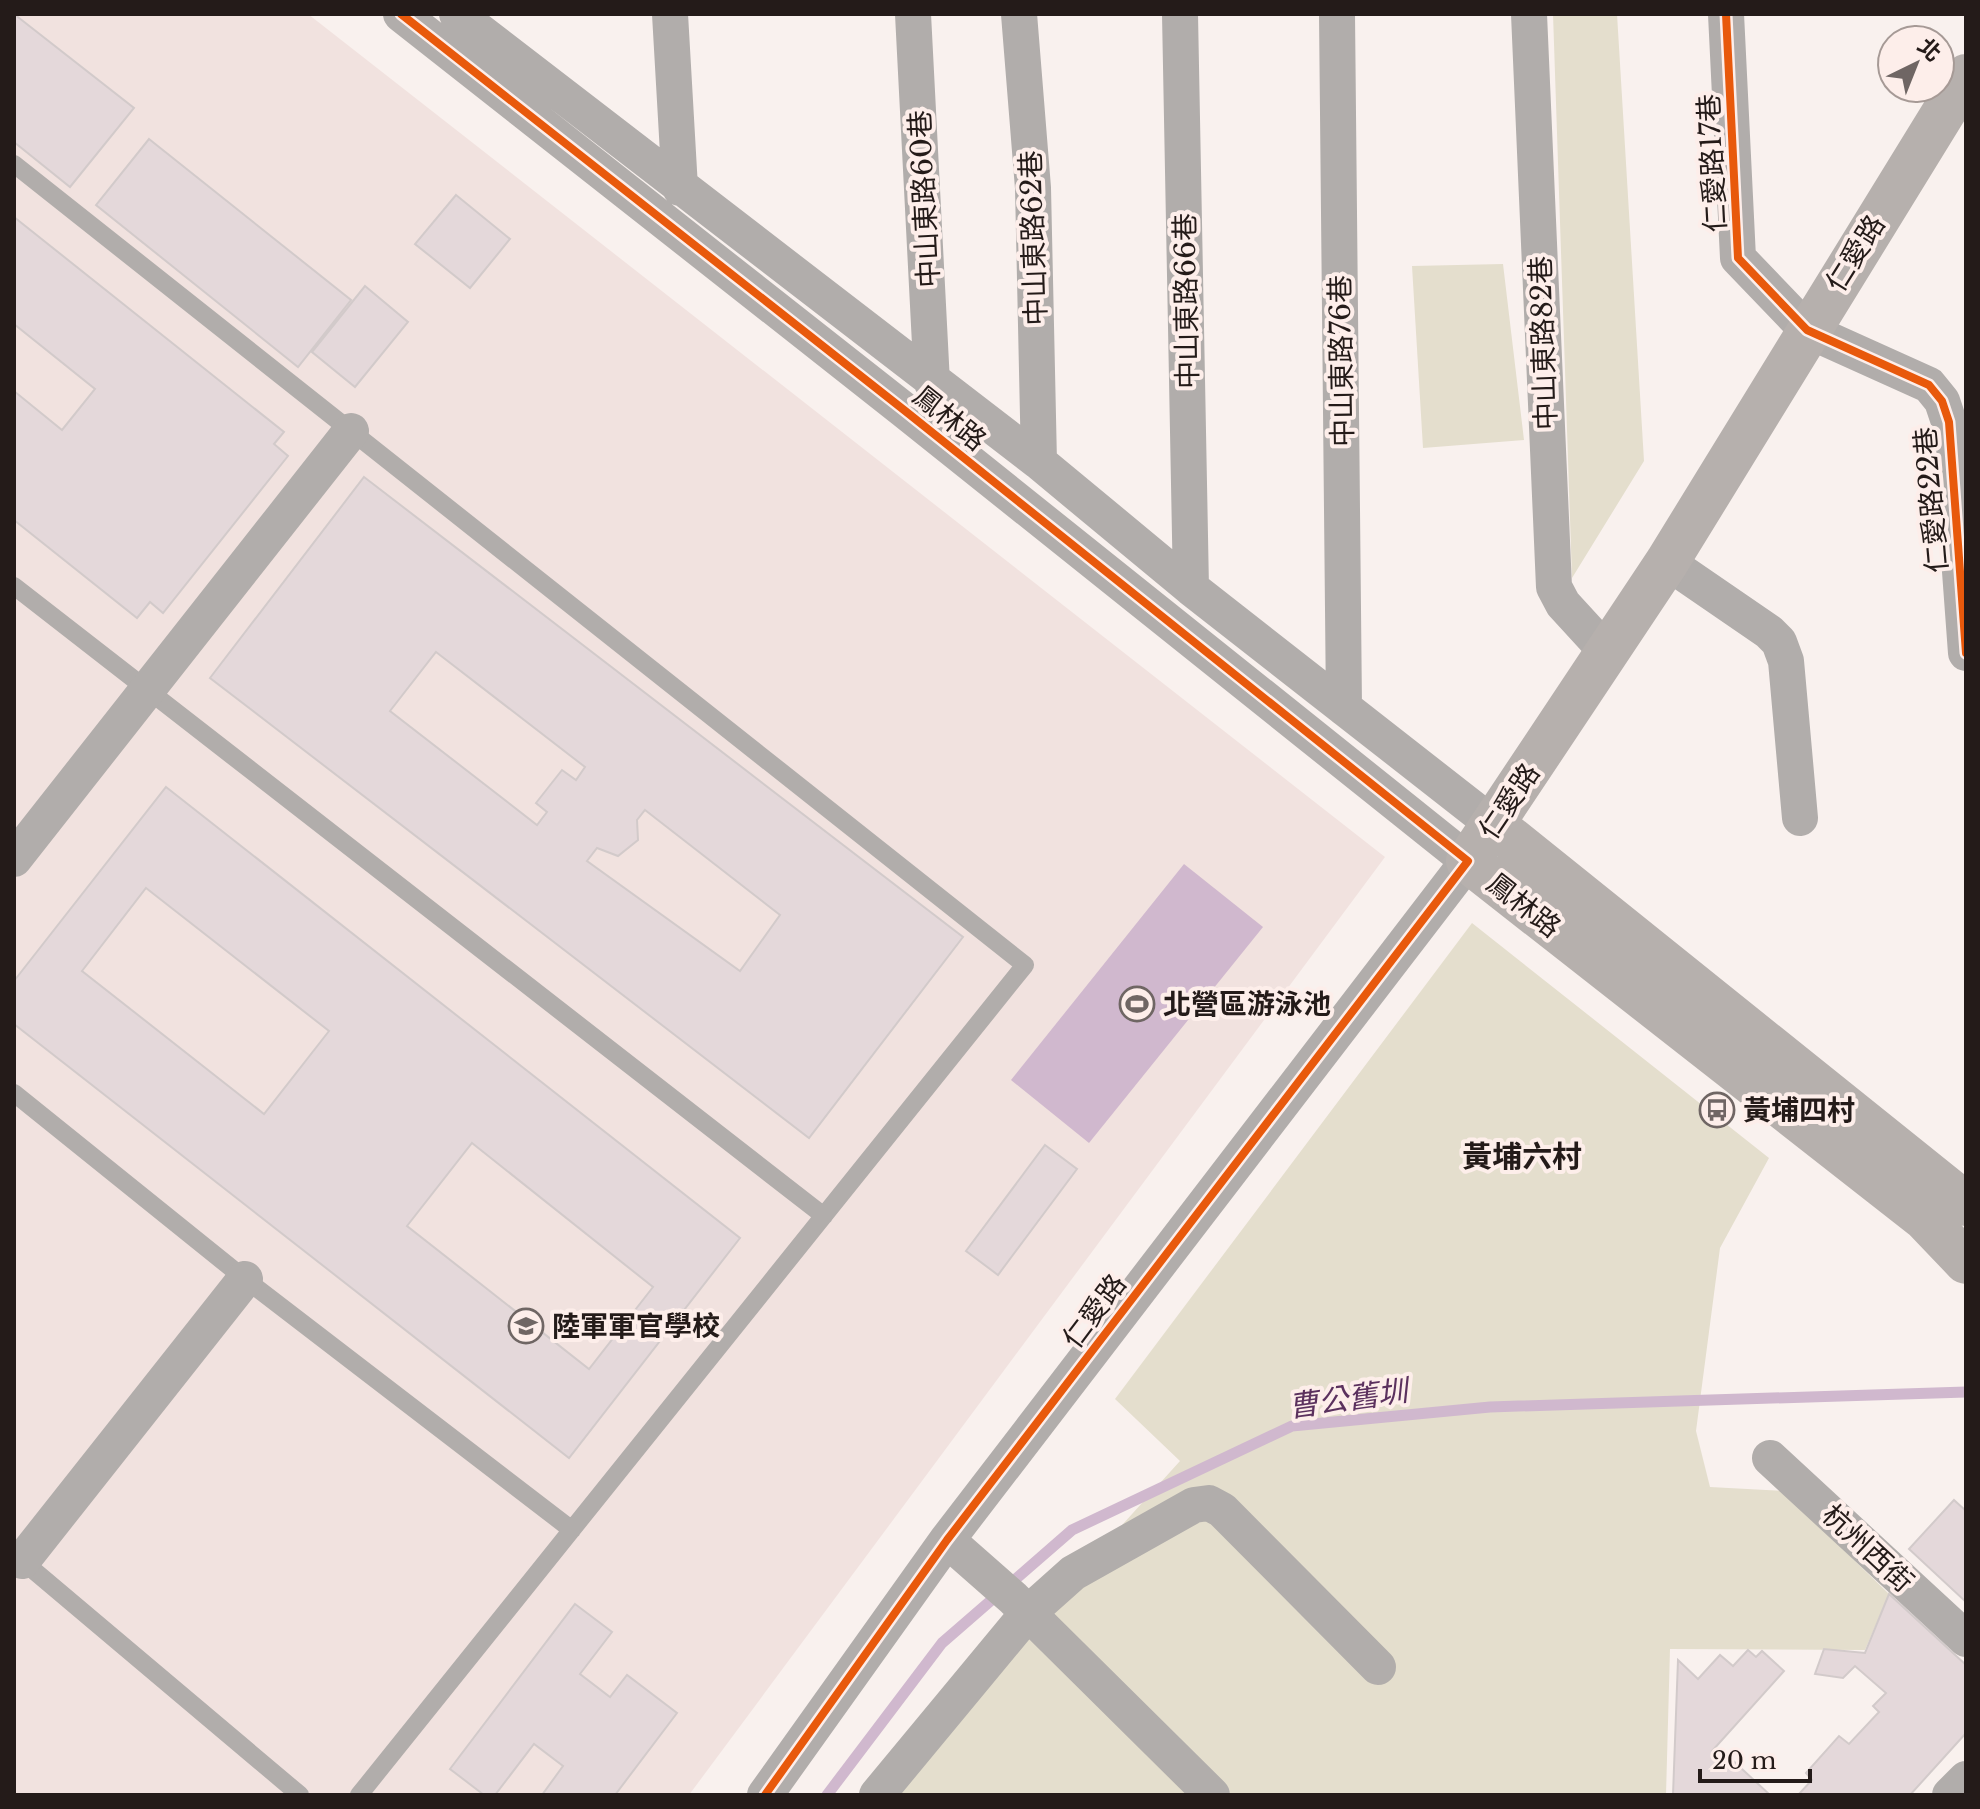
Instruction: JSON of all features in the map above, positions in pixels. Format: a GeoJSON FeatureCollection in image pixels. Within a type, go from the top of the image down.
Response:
{"type":"FeatureCollection","features":[{"type":"Feature","properties":{"kind":"main road","name":"仁愛路"},"geometry":{"type":"LineString","coordinates":[[1468,861],[1667,562],[1966,76]]}},
{"type":"Feature","properties":{"kind":"main road","name":"鳳林路"},"geometry":{"type":"LineString","coordinates":[[1494,825],[1952,1196],[1966,1262]]}},
{"type":"Feature","properties":{"kind":"main road","name":"鳳林路"},"geometry":{"type":"LineString","coordinates":[[1468,861],[1952,1196]]}},
{"type":"Feature","properties":{"kind":"street","name":"鳳林路"},"geometry":{"type":"LineString","coordinates":[[401,14],[904,410],[1468,861]]}},
{"type":"Feature","properties":{"kind":"street","name":"鳳林路"},"geometry":{"type":"LineString","coordinates":[[457,14],[932,383],[1039,462],[1191,588],[1494,825]]}},
{"type":"Feature","properties":{"kind":"street"},"geometry":{"type":"LineString","coordinates":[[670,14],[680,188]]}},
{"type":"Feature","properties":{"kind":"street","name":"中山東路60巷"},"geometry":{"type":"LineString","coordinates":[[913,14],[932,383]]}},
{"type":"Feature","properties":{"kind":"street","name":"中山東路62巷"},"geometry":{"type":"LineString","coordinates":[[1019,14],[1033,188],[1039,462]]}},
{"type":"Feature","properties":{"kind":"street","name":"中山東路66巷"},"geometry":{"type":"LineString","coordinates":[[1180,14],[1191,588]]}},
{"type":"Feature","properties":{"kind":"street","name":"中山東路76巷"},"geometry":{"type":"LineString","coordinates":[[1337,14],[1344,708]]}},
{"type":"Feature","properties":{"kind":"street","name":"中山東路82巷"},"geometry":{"type":"LineString","coordinates":[[1529,14],[1554,587],[1563,604],[1607,652]]}},
{"type":"Feature","properties":{"kind":"street","name":"仁愛路17巷"},"geometry":{"type":"LineString","coordinates":[[1726,14],[1738,258],[1807,330]]}},
{"type":"Feature","properties":{"kind":"street","name":"仁愛路22巷"},"geometry":{"type":"LineString","coordinates":[[1807,330],[1929,385],[1942,401],[1949,422],[1966,653]]}},
{"type":"Feature","properties":{"kind":"street"},"geometry":{"type":"LineString","coordinates":[[14,859],[351,431]]}},
{"type":"Feature","properties":{"kind":"street"},"geometry":{"type":"LineString","coordinates":[[1667,562],[1779,642],[1786,661],[1800,818]]}},
{"type":"Feature","properties":{"kind":"street","name":"仁愛路"},"geometry":{"type":"LineString","coordinates":[[765,1795],[960,1551],[1468,861]]}},
{"type":"Feature","properties":{"kind":"street"},"geometry":{"type":"LineString","coordinates":[[18,1558],[245,1279]]}},
{"type":"Feature","properties":{"kind":"street","name":"杭州西街"},"geometry":{"type":"LineString","coordinates":[[1770,1458],[1966,1639]]}},
{"type":"Feature","properties":{"kind":"street"},"geometry":{"type":"LineString","coordinates":[[877,1795],[1020,1606],[1194,1505],[1209,1503],[1222,1510],[1378,1667]]}},
{"type":"Feature","properties":{"kind":"street"},"geometry":{"type":"LineString","coordinates":[[960,1551],[1212,1795]]}},
{"type":"Feature","properties":{"kind":"street"},"geometry":{"type":"LineString","coordinates":[[1950,1795],[1966,1779]]}},
{"type":"Feature","properties":{"kind":"lane"},"geometry":{"type":"LineString","coordinates":[[14,164],[1025,965],[359,1795]]}},
{"type":"Feature","properties":{"kind":"lane"},"geometry":{"type":"LineString","coordinates":[[14,586],[824,1216]]}},
{"type":"Feature","properties":{"kind":"lane"},"geometry":{"type":"LineString","coordinates":[[14,1093],[245,1279],[572,1530]]}},
{"type":"Feature","properties":{"kind":"lane"},"geometry":{"type":"LineString","coordinates":[[18,1558],[300,1795]]}},
{"type":"Feature","properties":{"kind":"shaded area","name":"陸軍軍官學校"},"geometry":{"type":"Polygon","coordinates":[[[14,14],[308,14],[1385,857],[689,1795],[14,1795],[14,14]]]}},
{"type":"Feature","properties":{"kind":"shaded area"},"geometry":{"type":"Polygon","coordinates":[[[1553,14],[1617,14],[1644,461],[1572,578],[1553,14]]]}},
{"type":"Feature","properties":{"kind":"shaded area"},"geometry":{"type":"Polygon","coordinates":[[[1503,264],[1524,440],[1423,448],[1412,266],[1503,264]]]}},
{"type":"Feature","properties":{"kind":"shaded area","name":"北營區游泳池"},"geometry":{"type":"Polygon","coordinates":[[[1184,864],[1263,927],[1089,1143],[1011,1080],[1184,864]]]}},
{"type":"Feature","properties":{"kind":"shaded area"},"geometry":{"type":"Polygon","coordinates":[[[1472,923],[1769,1158],[1720,1248],[1696,1431],[1710,1487],[1783,1491],[1889,1594],[1865,1650],[1670,1649],[1666,1795],[897,1795],[1047,1608],[1180,1461],[1115,1399],[1472,923]]]}},
{"type":"Feature","properties":{"kind":"building"},"geometry":{"type":"Polygon","coordinates":[[[14,14],[134,108],[70,187],[14,142],[14,14]]]}},
{"type":"Feature","properties":{"kind":"building"},"geometry":{"type":"Polygon","coordinates":[[[149,139],[351,300],[298,367],[96,205],[149,139]]]}},
{"type":"Feature","properties":{"kind":"building"},"geometry":{"type":"Polygon","coordinates":[[[456,195],[510,239],[470,288],[415,244],[456,195]]]}},
{"type":"Feature","properties":{"kind":"building"},"geometry":{"type":"Polygon","coordinates":[[[14,217],[284,432],[274,444],[288,456],[163,613],[150,602],[137,618],[14,520],[14,391],[62,430],[95,389],[14,324],[14,217]]]}},
{"type":"Feature","properties":{"kind":"building"},"geometry":{"type":"Polygon","coordinates":[[[365,286],[408,322],[355,387],[312,352],[365,286]]]}},
{"type":"Feature","properties":{"kind":"building"},"geometry":{"type":"Polygon","coordinates":[[[364,477],[963,937],[809,1138],[210,678],[364,477]],[[436,652],[390,711],[537,825],[547,812],[536,803],[562,770],[576,780],[585,767],[436,652]],[[645,810],[637,820],[638,840],[618,856],[597,848],[587,861],[740,971],[780,915],[645,810]]]}},
{"type":"Feature","properties":{"kind":"building"},"geometry":{"type":"Polygon","coordinates":[[[166,787],[740,1238],[569,1458],[14,1024],[14,981],[166,787]],[[146,888],[82,971],[264,1114],[329,1031],[146,888]],[[472,1143],[407,1226],[589,1369],[653,1287],[472,1143]]]}},
{"type":"Feature","properties":{"kind":"building"},"geometry":{"type":"Polygon","coordinates":[[[1045,1145],[1077,1169],[998,1275],[966,1251],[1045,1145]]]}},
{"type":"Feature","properties":{"kind":"building"},"geometry":{"type":"Polygon","coordinates":[[[1954,1500],[1966,1511],[1966,1602],[1909,1549],[1954,1500]]]}},
{"type":"Feature","properties":{"kind":"building"},"geometry":{"type":"Polygon","coordinates":[[[1889,1594],[1966,1665],[1966,1733],[1910,1795],[1798,1795],[1812,1780],[1806,1773],[1839,1736],[1849,1744],[1879,1712],[1873,1706],[1886,1693],[1855,1666],[1843,1678],[1815,1674],[1824,1649],[1865,1653],[1889,1594]]]}},
{"type":"Feature","properties":{"kind":"building"},"geometry":{"type":"Polygon","coordinates":[[[575,1604],[612,1632],[580,1674],[610,1697],[627,1675],[677,1713],[615,1795],[542,1795],[563,1766],[534,1744],[495,1795],[484,1795],[450,1769],[575,1604]]]}},
{"type":"Feature","properties":{"kind":"building"},"geometry":{"type":"Polygon","coordinates":[[[1748,1650],[1756,1657],[1762,1651],[1784,1671],[1712,1751],[1723,1762],[1728,1756],[1770,1795],[1673,1795],[1678,1660],[1698,1679],[1720,1655],[1733,1666],[1748,1650]]]}},
{"type":"Feature","properties":{"kind":"waterway","name":"曹公舊圳"},"geometry":{"type":"LineString","coordinates":[[827,1795],[942,1643],[1072,1530],[1292,1426],[1490,1407],[1966,1392]]}},
{"type":"Feature","properties":{"kind":"cycle path"},"geometry":{"type":"LineString","coordinates":[[401,14],[904,410],[1468,861],[947,1540],[765,1795]]}},
{"type":"Feature","properties":{"kind":"cycle path"},"geometry":{"type":"LineString","coordinates":[[1726,14],[1738,258],[1807,330],[1929,385],[1942,401],[1949,422],[1966,653]]}},
{"type":"Feature","properties":{"kind":"place","name":"北營區游泳池"},"geometry":{"type":"Point","coordinates":[1137,1004]}},
{"type":"Feature","properties":{"kind":"place","name":"黃埔四村"},"geometry":{"type":"Point","coordinates":[1717,1110]}},
{"type":"Feature","properties":{"kind":"place","name":"陸軍軍官學校"},"geometry":{"type":"Point","coordinates":[526,1326]}},
{"type":"Feature","properties":{"kind":"district","name":"黃埔六村"},"geometry":{"type":"Point","coordinates":[1522,1157]}}]}
